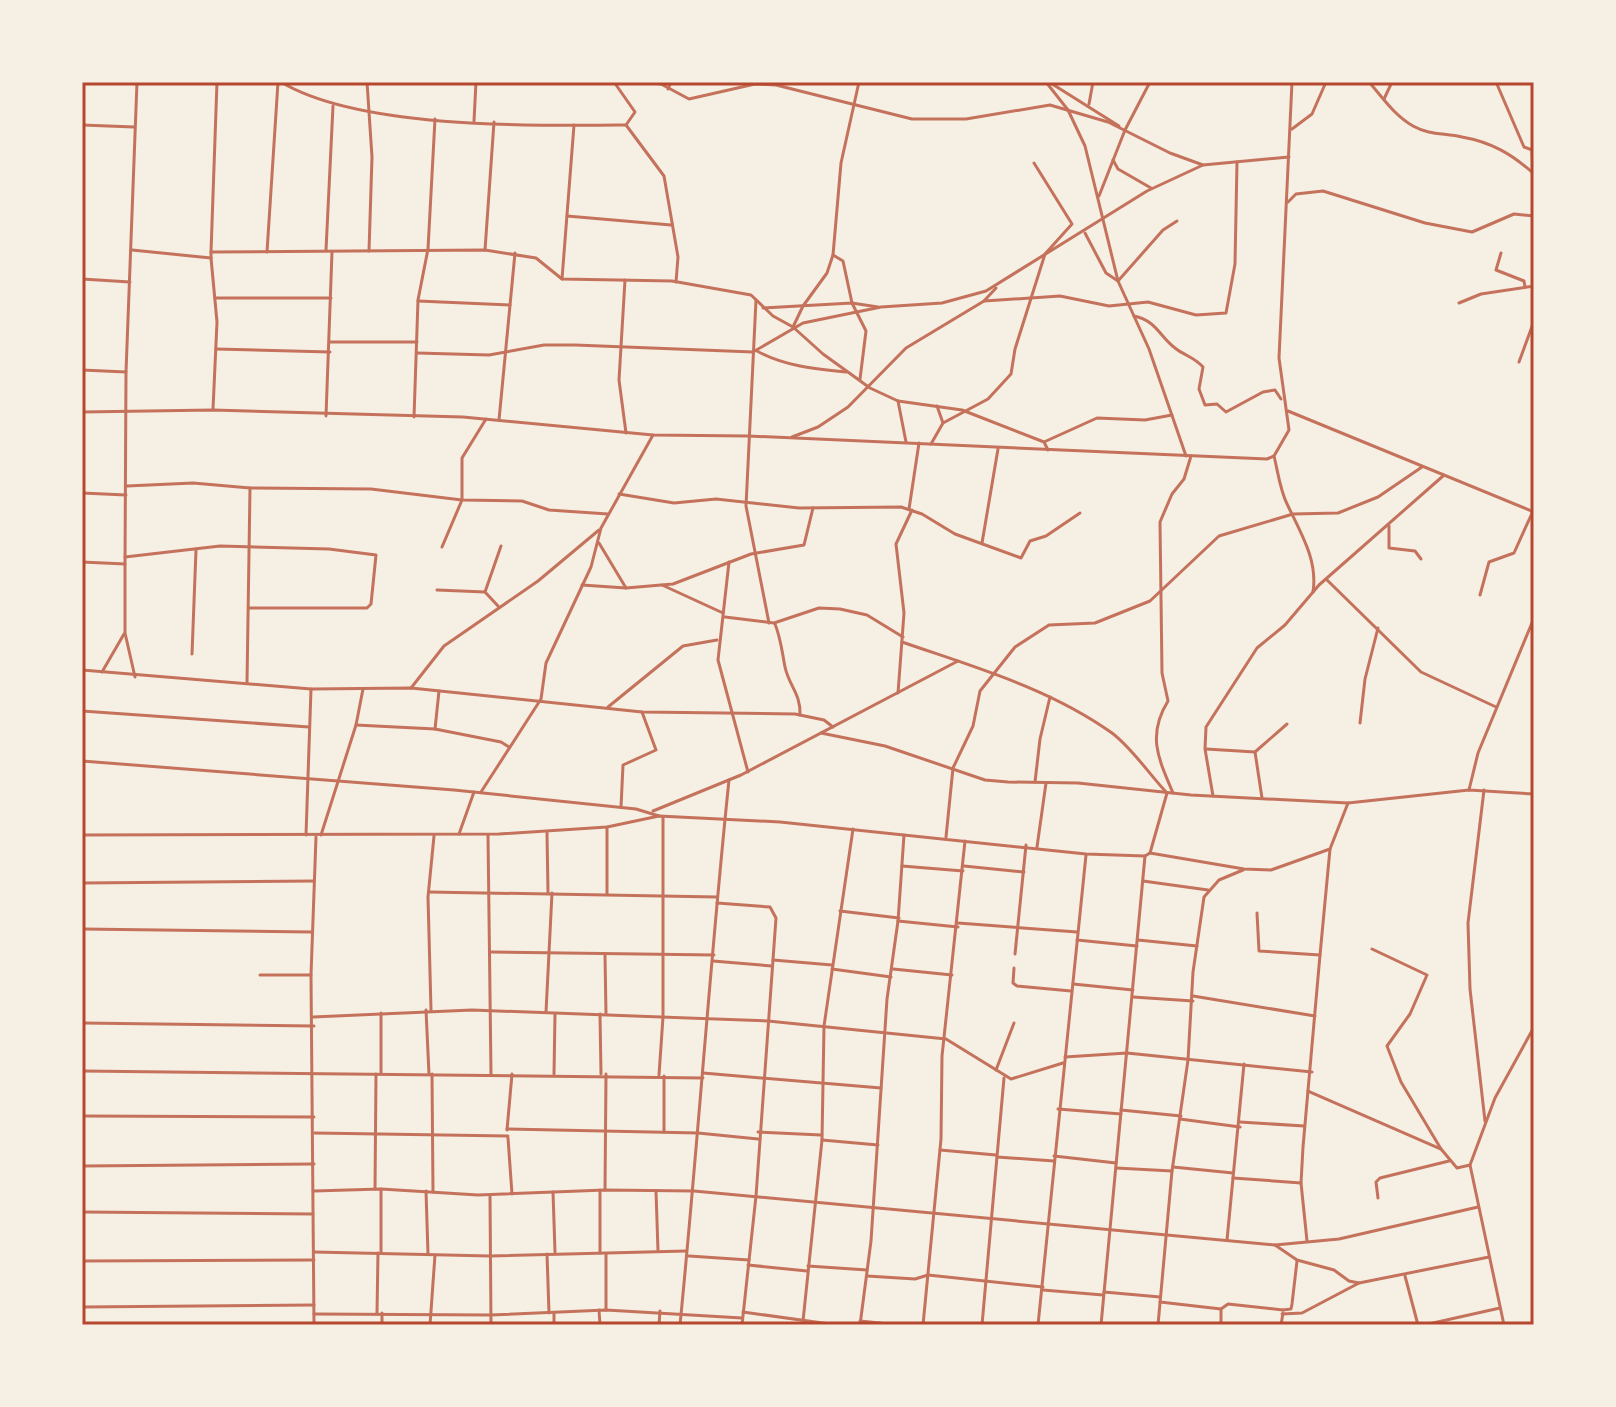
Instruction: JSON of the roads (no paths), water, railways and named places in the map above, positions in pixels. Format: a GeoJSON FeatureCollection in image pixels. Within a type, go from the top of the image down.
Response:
{"type":"FeatureCollection","features":[{"type":"Feature","properties":{"kind":"street"},"geometry":{"type":"LineString","coordinates":[[135,677],[125,633],[125,557],[126,372],[137,82]]}},
{"type":"Feature","properties":{"kind":"street"},"geometry":{"type":"LineString","coordinates":[[213,410],[216,349],[211,255],[217,82]]}},
{"type":"Feature","properties":{"kind":"street"},"geometry":{"type":"LineString","coordinates":[[267,252],[279,82],[333,106],[370,111],[435,119],[626,125],[636,114],[614,82]]}},
{"type":"Feature","properties":{"kind":"street"},"geometry":{"type":"LineString","coordinates":[[367,82],[370,111],[369,251]]}},
{"type":"Feature","properties":{"kind":"street"},"geometry":{"type":"LineString","coordinates":[[474,121],[476,82]]}},
{"type":"Feature","properties":{"kind":"street"},"geometry":{"type":"LineString","coordinates":[[643,82],[668,89],[680,97],[701,99],[755,84],[778,83],[912,119],[966,119],[1050,105],[1125,130],[1203,165]]}},
{"type":"Feature","properties":{"kind":"street"},"geometry":{"type":"LineString","coordinates":[[668,89],[671,82]]}},
{"type":"Feature","properties":{"kind":"street"},"geometry":{"type":"LineString","coordinates":[[793,327],[803,306],[827,273],[833,255],[841,163],[859,82]]}},
{"type":"Feature","properties":{"kind":"street"},"geometry":{"type":"LineString","coordinates":[[1048,82],[1089,104],[1125,130]]}},
{"type":"Feature","properties":{"kind":"street"},"geometry":{"type":"LineString","coordinates":[[1048,82],[1068,110],[1085,146],[1118,281],[1149,349],[1188,456],[1184,479],[1172,494],[1160,522],[1162,673],[1168,701],[1155,724],[1160,761],[1173,793]]}},
{"type":"Feature","properties":{"kind":"street"},"geometry":{"type":"LineString","coordinates":[[1089,104],[1093,82]]}},
{"type":"Feature","properties":{"kind":"street"},"geometry":{"type":"LineString","coordinates":[[1099,196],[1125,130],[1150,82]]}},
{"type":"Feature","properties":{"kind":"street"},"geometry":{"type":"LineString","coordinates":[[1284,402],[1279,358],[1292,82]]}},
{"type":"Feature","properties":{"kind":"street"},"geometry":{"type":"LineString","coordinates":[[1292,129],[1312,114],[1326,82]]}},
{"type":"Feature","properties":{"kind":"street"},"geometry":{"type":"LineString","coordinates":[[1369,82],[1393,113],[1414,127],[1435,135],[1460,136],[1493,145],[1533,173]]}},
{"type":"Feature","properties":{"kind":"street"},"geometry":{"type":"LineString","coordinates":[[1384,99],[1392,82]]}},
{"type":"Feature","properties":{"kind":"street"},"geometry":{"type":"LineString","coordinates":[[1496,82],[1524,147],[1532,150]]}},
{"type":"Feature","properties":{"kind":"street"},"geometry":{"type":"LineString","coordinates":[[326,416],[330,352],[333,106]]}},
{"type":"Feature","properties":{"kind":"street"},"geometry":{"type":"LineString","coordinates":[[414,417],[418,300],[428,249],[435,119]]}},
{"type":"Feature","properties":{"kind":"street"},"geometry":{"type":"LineString","coordinates":[[485,250],[494,122]]}},
{"type":"Feature","properties":{"kind":"street"},"geometry":{"type":"LineString","coordinates":[[82,125],[134,127]]}},
{"type":"Feature","properties":{"kind":"street"},"geometry":{"type":"LineString","coordinates":[[562,279],[574,125]]}},
{"type":"Feature","properties":{"kind":"street"},"geometry":{"type":"LineString","coordinates":[[626,125],[664,176],[678,257],[676,282]]}},
{"type":"Feature","properties":{"kind":"street"},"geometry":{"type":"LineString","coordinates":[[1533,173],[1534,139]]}},
{"type":"Feature","properties":{"kind":"street"},"geometry":{"type":"LineString","coordinates":[[789,439],[818,427],[870,388],[877,374],[906,348],[984,301],[1000,285],[1045,254],[1104,221],[1152,189],[1203,165],[1289,157]]}},
{"type":"Feature","properties":{"kind":"street"},"geometry":{"type":"LineString","coordinates":[[1113,160],[1118,169],[1152,189]]}},
{"type":"Feature","properties":{"kind":"street"},"geometry":{"type":"LineString","coordinates":[[984,301],[1060,296],[1099,305],[1161,304],[1196,315],[1222,314],[1229,310],[1235,264],[1237,162]]}},
{"type":"Feature","properties":{"kind":"street"},"geometry":{"type":"LineString","coordinates":[[931,444],[943,423],[962,410],[988,399],[1011,374],[1030,298],[1045,254],[1072,224],[1034,163]]}},
{"type":"Feature","properties":{"kind":"street"},"geometry":{"type":"LineString","coordinates":[[1288,202],[1296,194],[1323,191],[1425,223],[1472,232],[1514,214],[1534,216]]}},
{"type":"Feature","properties":{"kind":"street"},"geometry":{"type":"LineString","coordinates":[[566,216],[671,225]]}},
{"type":"Feature","properties":{"kind":"street"},"geometry":{"type":"LineString","coordinates":[[1118,281],[1163,230],[1177,221]]}},
{"type":"Feature","properties":{"kind":"street"},"geometry":{"type":"LineString","coordinates":[[1084,231],[1106,273],[1118,281]]}},
{"type":"Feature","properties":{"kind":"street"},"geometry":{"type":"LineString","coordinates":[[131,250],[211,255],[485,250],[536,258],[562,279],[676,282],[751,295],[763,308],[793,327],[870,388],[898,401],[962,410],[1044,442],[1048,450]]}},
{"type":"Feature","properties":{"kind":"street"},"geometry":{"type":"LineString","coordinates":[[499,420],[515,253]]}},
{"type":"Feature","properties":{"kind":"street"},"geometry":{"type":"LineString","coordinates":[[1501,253],[1496,270],[1524,281],[1525,287]]}},
{"type":"Feature","properties":{"kind":"street"},"geometry":{"type":"LineString","coordinates":[[833,255],[843,261],[852,303],[859,312],[867,337],[864,372],[860,380]]}},
{"type":"Feature","properties":{"kind":"street"},"geometry":{"type":"LineString","coordinates":[[82,279],[130,282]]}},
{"type":"Feature","properties":{"kind":"street"},"geometry":{"type":"LineString","coordinates":[[625,280],[619,380],[626,433]]}},
{"type":"Feature","properties":{"kind":"street"},"geometry":{"type":"LineString","coordinates":[[753,351],[793,327],[881,307],[942,303],[1000,285]]}},
{"type":"Feature","properties":{"kind":"street"},"geometry":{"type":"LineString","coordinates":[[1459,303],[1481,294],[1534,286]]}},
{"type":"Feature","properties":{"kind":"street"},"geometry":{"type":"LineString","coordinates":[[215,298],[331,298]]}},
{"type":"Feature","properties":{"kind":"street"},"geometry":{"type":"LineString","coordinates":[[418,300],[510,305]]}},
{"type":"Feature","properties":{"kind":"street"},"geometry":{"type":"LineString","coordinates":[[756,300],[746,500],[772,623],[782,644],[785,669],[799,695],[800,715]]}},
{"type":"Feature","properties":{"kind":"street"},"geometry":{"type":"LineString","coordinates":[[763,308],[852,303],[881,307]]}},
{"type":"Feature","properties":{"kind":"street"},"geometry":{"type":"LineString","coordinates":[[82,412],[128,414],[213,410],[486,419],[653,435],[906,442],[998,449],[1267,459],[1274,456],[1289,430],[1288,411],[1275,390],[1263,392],[1226,412],[1217,404],[1205,405],[1199,389],[1203,367],[1196,359],[1174,348],[1151,322],[1133,316]]}},
{"type":"Feature","properties":{"kind":"street"},"geometry":{"type":"LineString","coordinates":[[1519,362],[1534,321]]}},
{"type":"Feature","properties":{"kind":"street"},"geometry":{"type":"LineString","coordinates":[[330,342],[417,342]]}},
{"type":"Feature","properties":{"kind":"street"},"geometry":{"type":"LineString","coordinates":[[417,353],[504,354],[544,345],[753,351],[811,369],[846,372]]}},
{"type":"Feature","properties":{"kind":"street"},"geometry":{"type":"LineString","coordinates":[[216,349],[330,352]]}},
{"type":"Feature","properties":{"kind":"street"},"geometry":{"type":"LineString","coordinates":[[82,370],[126,372]]}},
{"type":"Feature","properties":{"kind":"street"},"geometry":{"type":"LineString","coordinates":[[898,401],[906,442]]}},
{"type":"Feature","properties":{"kind":"street"},"geometry":{"type":"LineString","coordinates":[[937,406],[943,423]]}},
{"type":"Feature","properties":{"kind":"street"},"geometry":{"type":"LineString","coordinates":[[1288,411],[1533,511],[1514,553],[1489,562],[1480,595]]}},
{"type":"Feature","properties":{"kind":"street"},"geometry":{"type":"LineString","coordinates":[[1044,442],[1097,418],[1145,420],[1172,415]]}},
{"type":"Feature","properties":{"kind":"street"},"geometry":{"type":"LineString","coordinates":[[442,547],[462,500],[462,458],[486,419]]}},
{"type":"Feature","properties":{"kind":"street"},"geometry":{"type":"LineString","coordinates":[[818,427],[821,440]]}},
{"type":"Feature","properties":{"kind":"street"},"geometry":{"type":"LineString","coordinates":[[481,793],[541,699],[546,663],[582,585],[599,543],[601,528],[653,435]]}},
{"type":"Feature","properties":{"kind":"street"},"geometry":{"type":"LineString","coordinates":[[898,694],[897,674],[903,637],[896,544],[910,509],[919,443]]}},
{"type":"Feature","properties":{"kind":"street"},"geometry":{"type":"LineString","coordinates":[[982,544],[998,449]]}},
{"type":"Feature","properties":{"kind":"street"},"geometry":{"type":"LineString","coordinates":[[1274,456],[1287,505],[1310,554],[1313,592]]}},
{"type":"Feature","properties":{"kind":"street"},"geometry":{"type":"LineString","coordinates":[[946,838],[945,820],[953,768],[973,726],[980,691],[1015,647],[1049,625],[1095,623],[1150,601],[1219,536],[1293,514],[1338,513],[1378,497],[1422,467]]}},
{"type":"Feature","properties":{"kind":"street"},"geometry":{"type":"LineString","coordinates":[[1213,796],[1205,749],[1209,719],[1257,648],[1285,625],[1313,592],[1443,476]]}},
{"type":"Feature","properties":{"kind":"street"},"geometry":{"type":"LineString","coordinates":[[127,486],[193,483],[250,488],[371,489],[462,500],[508,500],[549,510],[608,514]]}},
{"type":"Feature","properties":{"kind":"street"},"geometry":{"type":"LineString","coordinates":[[247,683],[250,488]]}},
{"type":"Feature","properties":{"kind":"street"},"geometry":{"type":"LineString","coordinates":[[82,493],[126,495]]}},
{"type":"Feature","properties":{"kind":"street"},"geometry":{"type":"LineString","coordinates":[[619,494],[674,503],[746,500],[813,508],[888,506],[910,509],[955,534],[1023,557],[1030,541],[1046,536],[1080,513]]}},
{"type":"Feature","properties":{"kind":"street"},"geometry":{"type":"LineString","coordinates":[[582,585],[626,588],[662,585],[755,554],[806,544],[813,508]]}},
{"type":"Feature","properties":{"kind":"street"},"geometry":{"type":"LineString","coordinates":[[1389,526],[1389,548],[1415,551],[1421,559]]}},
{"type":"Feature","properties":{"kind":"street"},"geometry":{"type":"LineString","coordinates":[[411,688],[435,655],[498,606],[538,581],[601,528]]}},
{"type":"Feature","properties":{"kind":"street"},"geometry":{"type":"LineString","coordinates":[[599,543],[626,588]]}},
{"type":"Feature","properties":{"kind":"street"},"geometry":{"type":"LineString","coordinates":[[485,592],[501,546]]}},
{"type":"Feature","properties":{"kind":"street"},"geometry":{"type":"LineString","coordinates":[[125,557],[196,548],[251,548],[373,553],[378,559],[371,604],[367,608],[249,608]]}},
{"type":"Feature","properties":{"kind":"street"},"geometry":{"type":"LineString","coordinates":[[192,654],[196,548]]}},
{"type":"Feature","properties":{"kind":"street"},"geometry":{"type":"LineString","coordinates":[[82,562],[125,564]]}},
{"type":"Feature","properties":{"kind":"street"},"geometry":{"type":"LineString","coordinates":[[729,562],[718,660],[748,772]]}},
{"type":"Feature","properties":{"kind":"street"},"geometry":{"type":"LineString","coordinates":[[1327,580],[1421,672],[1496,707]]}},
{"type":"Feature","properties":{"kind":"street"},"geometry":{"type":"LineString","coordinates":[[662,585],[723,615],[772,623],[819,608],[840,609],[867,615],[903,637]]}},
{"type":"Feature","properties":{"kind":"street"},"geometry":{"type":"LineString","coordinates":[[437,590],[485,592],[498,606]]}},
{"type":"Feature","properties":{"kind":"street"},"geometry":{"type":"LineString","coordinates":[[1469,790],[1478,753],[1534,618]]}},
{"type":"Feature","properties":{"kind":"street"},"geometry":{"type":"LineString","coordinates":[[1360,723],[1365,679],[1378,628]]}},
{"type":"Feature","properties":{"kind":"street"},"geometry":{"type":"LineString","coordinates":[[102,672],[125,633]]}},
{"type":"Feature","properties":{"kind":"street"},"geometry":{"type":"LineString","coordinates":[[608,707],[683,646],[694,641],[718,640]]}},
{"type":"Feature","properties":{"kind":"street"},"geometry":{"type":"LineString","coordinates":[[902,642],[995,672],[1050,697],[1115,735],[1167,793]]}},
{"type":"Feature","properties":{"kind":"street"},"geometry":{"type":"LineString","coordinates":[[652,812],[748,772],[958,661]]}},
{"type":"Feature","properties":{"kind":"street"},"geometry":{"type":"LineString","coordinates":[[82,670],[135,677],[311,689],[411,688],[541,699],[642,712],[734,711],[800,715],[824,720],[833,727]]}},
{"type":"Feature","properties":{"kind":"street"},"geometry":{"type":"LineString","coordinates":[[314,1325],[314,1026],[311,975],[314,881],[318,835],[356,725],[363,688]]}},
{"type":"Feature","properties":{"kind":"street"},"geometry":{"type":"LineString","coordinates":[[306,835],[311,689]]}},
{"type":"Feature","properties":{"kind":"street"},"geometry":{"type":"LineString","coordinates":[[435,729],[439,691]]}},
{"type":"Feature","properties":{"kind":"street"},"geometry":{"type":"LineString","coordinates":[[1035,782],[1035,763],[1050,697]]}},
{"type":"Feature","properties":{"kind":"street"},"geometry":{"type":"LineString","coordinates":[[82,711],[309,727]]}},
{"type":"Feature","properties":{"kind":"street"},"geometry":{"type":"LineString","coordinates":[[621,807],[623,765],[656,750],[642,712]]}},
{"type":"Feature","properties":{"kind":"street"},"geometry":{"type":"LineString","coordinates":[[1205,749],[1255,752],[1287,724]]}},
{"type":"Feature","properties":{"kind":"street"},"geometry":{"type":"LineString","coordinates":[[356,725],[435,729],[501,742],[510,747]]}},
{"type":"Feature","properties":{"kind":"street"},"geometry":{"type":"LineString","coordinates":[[821,733],[909,752],[985,780],[1348,803],[1469,790],[1534,794]]}},
{"type":"Feature","properties":{"kind":"street"},"geometry":{"type":"LineString","coordinates":[[1255,752],[1262,798]]}},
{"type":"Feature","properties":{"kind":"street"},"geometry":{"type":"LineString","coordinates":[[82,761],[474,792],[621,807],[661,816]]}},
{"type":"Feature","properties":{"kind":"street"},"geometry":{"type":"LineString","coordinates":[[680,1325],[729,780]]}},
{"type":"Feature","properties":{"kind":"street"},"geometry":{"type":"LineString","coordinates":[[1037,847],[1046,782]]}},
{"type":"Feature","properties":{"kind":"street"},"geometry":{"type":"LineString","coordinates":[[1484,790],[1468,923],[1470,989],[1486,1122]]}},
{"type":"Feature","properties":{"kind":"street"},"geometry":{"type":"LineString","coordinates":[[458,835],[474,792]]}},
{"type":"Feature","properties":{"kind":"street"},"geometry":{"type":"LineString","coordinates":[[1150,853],[1167,793]]}},
{"type":"Feature","properties":{"kind":"street"},"geometry":{"type":"LineString","coordinates":[[1307,1241],[1301,1183],[1320,955],[1330,849],[1348,803]]}},
{"type":"Feature","properties":{"kind":"street"},"geometry":{"type":"LineString","coordinates":[[82,835],[488,835],[607,827],[661,816],[853,829],[1026,845],[1086,854],[1145,856],[1150,853],[1244,869],[1271,870],[1330,849]]}},
{"type":"Feature","properties":{"kind":"street"},"geometry":{"type":"LineString","coordinates":[[661,816],[664,1132]]}},
{"type":"Feature","properties":{"kind":"street"},"geometry":{"type":"LineString","coordinates":[[607,827],[607,894]]}},
{"type":"Feature","properties":{"kind":"street"},"geometry":{"type":"LineString","coordinates":[[801,1322],[821,1137],[824,1026],[853,829]]}},
{"type":"Feature","properties":{"kind":"street"},"geometry":{"type":"LineString","coordinates":[[546,1012],[550,951],[547,833]]}},
{"type":"Feature","properties":{"kind":"street"},"geometry":{"type":"LineString","coordinates":[[488,835],[491,1074]]}},
{"type":"Feature","properties":{"kind":"street"},"geometry":{"type":"LineString","coordinates":[[899,1325],[860,1323],[874,1207],[881,1088],[904,835]]}},
{"type":"Feature","properties":{"kind":"street"},"geometry":{"type":"LineString","coordinates":[[433,1192],[429,892],[434,836]]}},
{"type":"Feature","properties":{"kind":"street"},"geometry":{"type":"LineString","coordinates":[[923,1325],[939,1150],[942,1056],[965,841]]}},
{"type":"Feature","properties":{"kind":"street"},"geometry":{"type":"LineString","coordinates":[[1015,954],[1026,845]]}},
{"type":"Feature","properties":{"kind":"street"},"geometry":{"type":"LineString","coordinates":[[1038,1325],[1086,854]]}},
{"type":"Feature","properties":{"kind":"street"},"geometry":{"type":"LineString","coordinates":[[1101,1325],[1145,856]]}},
{"type":"Feature","properties":{"kind":"street"},"geometry":{"type":"LineString","coordinates":[[902,866],[1024,872]]}},
{"type":"Feature","properties":{"kind":"street"},"geometry":{"type":"LineString","coordinates":[[1158,1325],[1172,1169],[1188,1060],[1204,897],[1229,873],[1244,869]]}},
{"type":"Feature","properties":{"kind":"street"},"geometry":{"type":"LineString","coordinates":[[82,883],[314,881]]}},
{"type":"Feature","properties":{"kind":"street"},"geometry":{"type":"LineString","coordinates":[[1143,881],[1208,890]]}},
{"type":"Feature","properties":{"kind":"street"},"geometry":{"type":"LineString","coordinates":[[429,892],[717,897]]}},
{"type":"Feature","properties":{"kind":"street"},"geometry":{"type":"LineString","coordinates":[[717,903],[773,909],[776,918],[758,1132],[756,1196],[742,1325]]}},
{"type":"Feature","properties":{"kind":"street"},"geometry":{"type":"LineString","coordinates":[[840,911],[958,925],[1077,932]]}},
{"type":"Feature","properties":{"kind":"street"},"geometry":{"type":"LineString","coordinates":[[1257,913],[1259,951],[1320,955]]}},
{"type":"Feature","properties":{"kind":"street"},"geometry":{"type":"LineString","coordinates":[[82,929],[312,932]]}},
{"type":"Feature","properties":{"kind":"street"},"geometry":{"type":"LineString","coordinates":[[1077,940],[1137,946]]}},
{"type":"Feature","properties":{"kind":"street"},"geometry":{"type":"LineString","coordinates":[[1138,940],[1197,946]]}},
{"type":"Feature","properties":{"kind":"street"},"geometry":{"type":"LineString","coordinates":[[1372,949],[1427,975],[1410,1014],[1387,1046],[1401,1082],[1449,1161],[1457,1168],[1470,1165]]}},
{"type":"Feature","properties":{"kind":"street"},"geometry":{"type":"LineString","coordinates":[[491,952],[714,955]]}},
{"type":"Feature","properties":{"kind":"street"},"geometry":{"type":"LineString","coordinates":[[600,1253],[607,1133],[603,1014],[605,955]]}},
{"type":"Feature","properties":{"kind":"street"},"geometry":{"type":"LineString","coordinates":[[773,960],[891,977]]}},
{"type":"Feature","properties":{"kind":"street"},"geometry":{"type":"LineString","coordinates":[[713,961],[772,966]]}},
{"type":"Feature","properties":{"kind":"street"},"geometry":{"type":"LineString","coordinates":[[1014,968],[1013,983],[1017,986],[1071,991]]}},
{"type":"Feature","properties":{"kind":"street"},"geometry":{"type":"LineString","coordinates":[[893,969],[952,975]]}},
{"type":"Feature","properties":{"kind":"street"},"geometry":{"type":"LineString","coordinates":[[260,975],[311,975]]}},
{"type":"Feature","properties":{"kind":"street"},"geometry":{"type":"LineString","coordinates":[[1072,983],[1133,990]]}},
{"type":"Feature","properties":{"kind":"street"},"geometry":{"type":"LineString","coordinates":[[1133,997],[1193,999],[1315,1016]]}},
{"type":"Feature","properties":{"kind":"street"},"geometry":{"type":"LineString","coordinates":[[313,1017],[429,1010],[768,1021],[946,1039],[1004,1078],[1017,1079],[1063,1063]]}},
{"type":"Feature","properties":{"kind":"street"},"geometry":{"type":"LineString","coordinates":[[375,1189],[381,1013]]}},
{"type":"Feature","properties":{"kind":"street"},"geometry":{"type":"LineString","coordinates":[[554,1074],[555,1013]]}},
{"type":"Feature","properties":{"kind":"street"},"geometry":{"type":"LineString","coordinates":[[82,1023],[314,1026]]}},
{"type":"Feature","properties":{"kind":"street"},"geometry":{"type":"LineString","coordinates":[[996,1070],[1014,1023]]}},
{"type":"Feature","properties":{"kind":"street"},"geometry":{"type":"LineString","coordinates":[[1504,1325],[1470,1165],[1486,1122],[1534,1027]]}},
{"type":"Feature","properties":{"kind":"street"},"geometry":{"type":"LineString","coordinates":[[1065,1057],[1127,1053],[1312,1072]]}},
{"type":"Feature","properties":{"kind":"street"},"geometry":{"type":"LineString","coordinates":[[1227,1240],[1244,1064]]}},
{"type":"Feature","properties":{"kind":"street"},"geometry":{"type":"LineString","coordinates":[[82,1071],[703,1075],[881,1088]]}},
{"type":"Feature","properties":{"kind":"street"},"geometry":{"type":"LineString","coordinates":[[512,1074],[507,1129],[512,1194]]}},
{"type":"Feature","properties":{"kind":"street"},"geometry":{"type":"LineString","coordinates":[[982,1325],[1004,1078]]}},
{"type":"Feature","properties":{"kind":"street"},"geometry":{"type":"LineString","coordinates":[[1308,1091],[1441,1149]]}},
{"type":"Feature","properties":{"kind":"street"},"geometry":{"type":"LineString","coordinates":[[1058,1109],[1240,1124],[1304,1126]]}},
{"type":"Feature","properties":{"kind":"street"},"geometry":{"type":"LineString","coordinates":[[82,1116],[314,1117]]}},
{"type":"Feature","properties":{"kind":"street"},"geometry":{"type":"LineString","coordinates":[[507,1129],[698,1133],[758,1139]]}},
{"type":"Feature","properties":{"kind":"street"},"geometry":{"type":"LineString","coordinates":[[758,1132],[878,1145]]}},
{"type":"Feature","properties":{"kind":"street"},"geometry":{"type":"LineString","coordinates":[[314,1133],[508,1136]]}},
{"type":"Feature","properties":{"kind":"street"},"geometry":{"type":"LineString","coordinates":[[939,1150],[1054,1158],[1301,1183]]}},
{"type":"Feature","properties":{"kind":"street"},"geometry":{"type":"LineString","coordinates":[[1378,1198],[1376,1182],[1380,1178],[1449,1161]]}},
{"type":"Feature","properties":{"kind":"street"},"geometry":{"type":"LineString","coordinates":[[82,1166],[314,1164]]}},
{"type":"Feature","properties":{"kind":"street"},"geometry":{"type":"LineString","coordinates":[[314,1191],[381,1189],[490,1195],[603,1190],[694,1191],[1275,1245],[1339,1239],[1478,1207]]}},
{"type":"Feature","properties":{"kind":"street"},"geometry":{"type":"LineString","coordinates":[[381,1189],[379,1313],[382,1325]]}},
{"type":"Feature","properties":{"kind":"street"},"geometry":{"type":"LineString","coordinates":[[426,1191],[428,1254]]}},
{"type":"Feature","properties":{"kind":"street"},"geometry":{"type":"LineString","coordinates":[[656,1191],[658,1251]]}},
{"type":"Feature","properties":{"kind":"street"},"geometry":{"type":"LineString","coordinates":[[553,1192],[555,1254]]}},
{"type":"Feature","properties":{"kind":"street"},"geometry":{"type":"LineString","coordinates":[[490,1195],[491,1325]]}},
{"type":"Feature","properties":{"kind":"street"},"geometry":{"type":"LineString","coordinates":[[82,1212],[313,1214]]}},
{"type":"Feature","properties":{"kind":"street"},"geometry":{"type":"LineString","coordinates":[[1275,1245],[1297,1260],[1334,1270],[1349,1281],[1359,1283]]}},
{"type":"Feature","properties":{"kind":"street"},"geometry":{"type":"LineString","coordinates":[[314,1252],[490,1256],[658,1251],[748,1263],[867,1270]]}},
{"type":"Feature","properties":{"kind":"street"},"geometry":{"type":"LineString","coordinates":[[606,1253],[606,1310]]}},
{"type":"Feature","properties":{"kind":"street"},"geometry":{"type":"LineString","coordinates":[[547,1254],[554,1325]]}},
{"type":"Feature","properties":{"kind":"street"},"geometry":{"type":"LineString","coordinates":[[430,1325],[435,1255]]}},
{"type":"Feature","properties":{"kind":"street"},"geometry":{"type":"LineString","coordinates":[[867,1276],[915,1279],[928,1275],[1221,1309],[1228,1304],[1283,1312],[1308,1310],[1359,1283],[1489,1257]]}},
{"type":"Feature","properties":{"kind":"street"},"geometry":{"type":"LineString","coordinates":[[82,1261],[314,1260]]}},
{"type":"Feature","properties":{"kind":"street"},"geometry":{"type":"LineString","coordinates":[[1283,1312],[1291,1309],[1297,1260]]}},
{"type":"Feature","properties":{"kind":"street"},"geometry":{"type":"LineString","coordinates":[[1405,1276],[1418,1325]]}},
{"type":"Feature","properties":{"kind":"street"},"geometry":{"type":"LineString","coordinates":[[82,1307],[314,1305]]}},
{"type":"Feature","properties":{"kind":"street"},"geometry":{"type":"LineString","coordinates":[[1424,1325],[1500,1308]]}},
{"type":"Feature","properties":{"kind":"street"},"geometry":{"type":"LineString","coordinates":[[1221,1309],[1221,1325]]}},
{"type":"Feature","properties":{"kind":"street"},"geometry":{"type":"LineString","coordinates":[[599,1310],[600,1325]]}},
{"type":"Feature","properties":{"kind":"street"},"geometry":{"type":"LineString","coordinates":[[314,1314],[490,1315],[606,1310],[681,1312],[742,1318]]}},
{"type":"Feature","properties":{"kind":"street"},"geometry":{"type":"LineString","coordinates":[[659,1325],[660,1311]]}},
{"type":"Feature","properties":{"kind":"street"},"geometry":{"type":"LineString","coordinates":[[743,1312],[837,1325]]}},
{"type":"Feature","properties":{"kind":"street"},"geometry":{"type":"LineString","coordinates":[[1281,1325],[1283,1312]]}}]}
